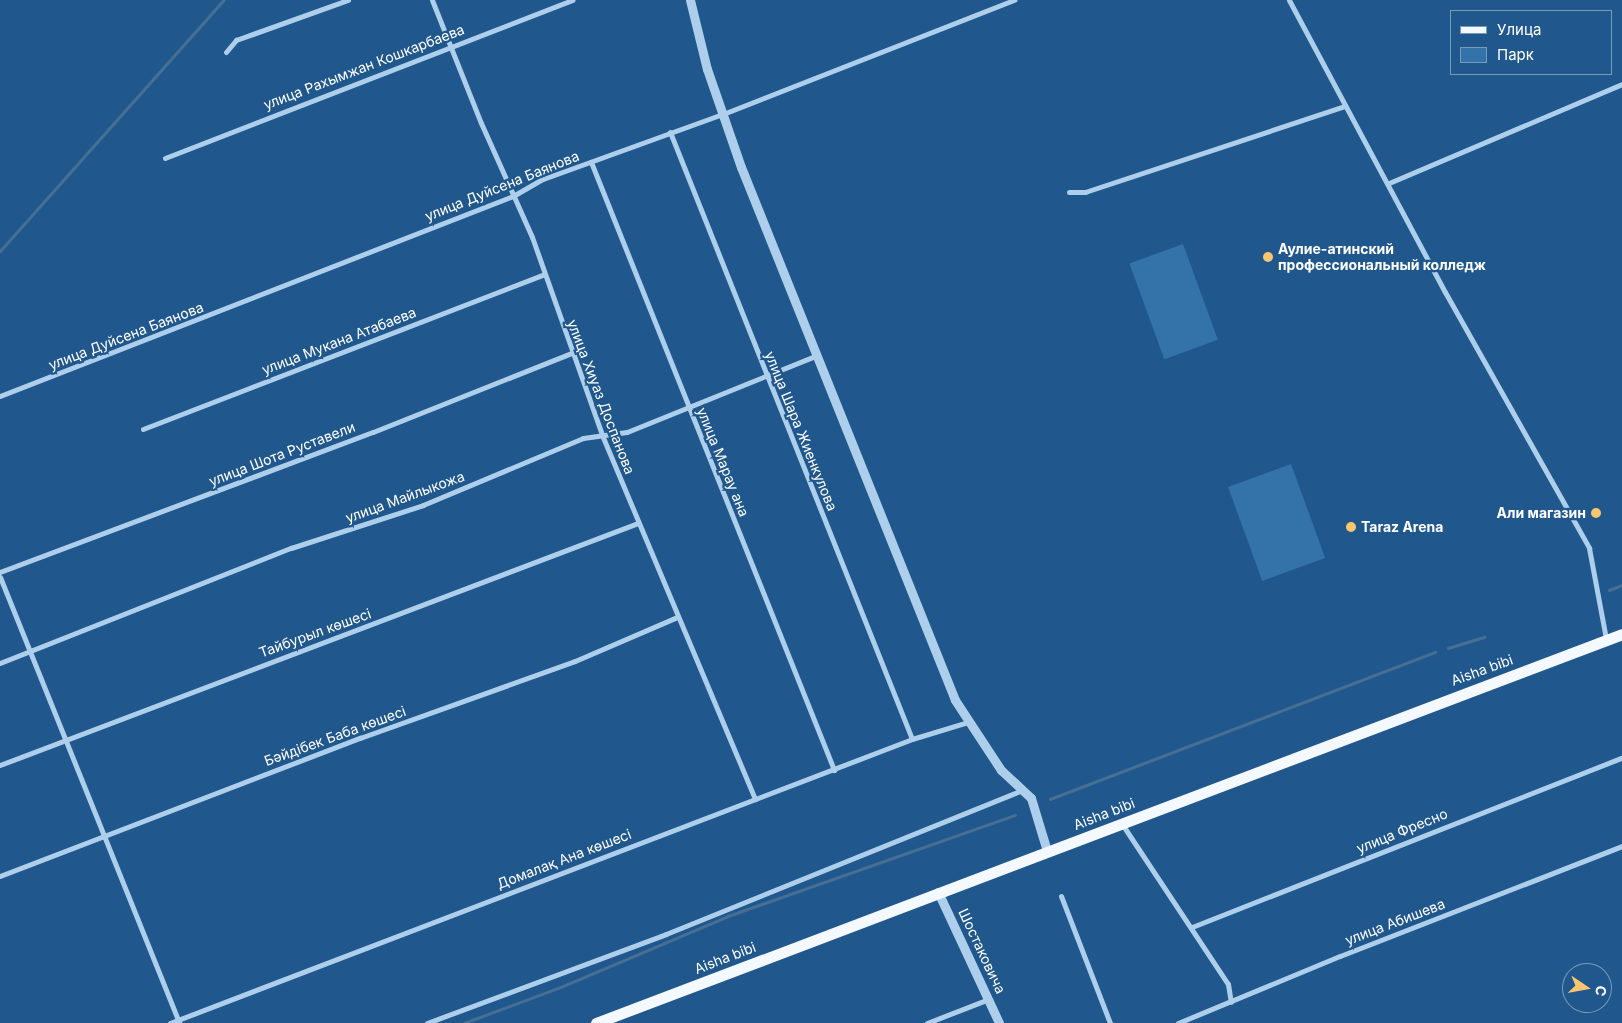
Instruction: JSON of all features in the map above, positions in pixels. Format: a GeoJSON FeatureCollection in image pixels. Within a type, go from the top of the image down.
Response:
{"type":"FeatureCollection","features":[{"type":"Feature","properties":{"kind":"main road","name":"Aisha bibi"},"geometry":{"type":"LineString","coordinates":[[596,1023],[1622,634]]}},
{"type":"Feature","properties":{"kind":"street"},"geometry":{"type":"LineString","coordinates":[[226,52],[236,40],[348,0]]}},
{"type":"Feature","properties":{"kind":"street","name":"улица Хиуаз Доспанова"},"geometry":{"type":"LineString","coordinates":[[432,0],[450,47],[532,237],[543,274],[602,435],[755,799]]}},
{"type":"Feature","properties":{"kind":"street","name":"улица Рахымжан Кошкарбаева"},"geometry":{"type":"LineString","coordinates":[[165,158],[572,0]]}},
{"type":"Feature","properties":{"kind":"street"},"geometry":{"type":"LineString","coordinates":[[690,0],[700,46],[741,167],[955,700],[1001,770],[1031,798],[1042,828],[1047,851]]}},
{"type":"Feature","properties":{"kind":"street","name":"улица Дуйсена Баянова"},"geometry":{"type":"LineString","coordinates":[[0,396],[513,196],[543,180],[723,114],[1014,0]]}},
{"type":"Feature","properties":{"kind":"street"},"geometry":{"type":"LineString","coordinates":[[1289,0],[1345,106],[1389,183],[1445,292],[1592,555],[1606,640]]}},
{"type":"Feature","properties":{"kind":"street"},"geometry":{"type":"LineString","coordinates":[[1389,183],[1622,84]]}},
{"type":"Feature","properties":{"kind":"street"},"geometry":{"type":"LineString","coordinates":[[1069,192],[1085,192],[1345,106]]}},
{"type":"Feature","properties":{"kind":"street","name":"улица Шара Жиенкулова"},"geometry":{"type":"LineString","coordinates":[[670,132],[912,739]]}},
{"type":"Feature","properties":{"kind":"street","name":"улица Марау ана"},"geometry":{"type":"LineString","coordinates":[[591,162],[834,770]]}},
{"type":"Feature","properties":{"kind":"street","name":"улица Мукана Атабаева"},"geometry":{"type":"LineString","coordinates":[[143,429],[543,274]]}},
{"type":"Feature","properties":{"kind":"street","name":"улица Шота Руставели"},"geometry":{"type":"LineString","coordinates":[[0,572],[373,432],[572,353]]}},
{"type":"Feature","properties":{"kind":"street","name":"улица Майлыкожа"},"geometry":{"type":"LineString","coordinates":[[0,663],[274,555],[423,505],[582,438],[627,432],[689,405],[818,355]]}},
{"type":"Feature","properties":{"kind":"street","name":"Тайбурыл көшесі"},"geometry":{"type":"LineString","coordinates":[[0,764],[64,738],[638,523]]}},
{"type":"Feature","properties":{"kind":"street"},"geometry":{"type":"LineString","coordinates":[[0,577],[178,1022]]}},
{"type":"Feature","properties":{"kind":"street","name":"Бәйдібек Баба көшесі"},"geometry":{"type":"LineString","coordinates":[[0,876],[360,738],[575,660],[678,617]]}},
{"type":"Feature","properties":{"kind":"street","name":"Домалақ Ана көшесі"},"geometry":{"type":"LineString","coordinates":[[170,1023],[178,1022],[912,739],[968,722]]}},
{"type":"Feature","properties":{"kind":"street","name":"улица Фресно"},"geometry":{"type":"LineString","coordinates":[[1192,927],[1622,758]]}},
{"type":"Feature","properties":{"kind":"street"},"geometry":{"type":"LineString","coordinates":[[428,1023],[666,934],[1024,790]]}},
{"type":"Feature","properties":{"kind":"street"},"geometry":{"type":"LineString","coordinates":[[1121,824],[1192,927],[1228,984],[1232,1002]]}},
{"type":"Feature","properties":{"kind":"street","name":"улица Абишева"},"geometry":{"type":"LineString","coordinates":[[1178,1023],[1340,956],[1622,846]]}},
{"type":"Feature","properties":{"kind":"street","name":"Шостаковича"},"geometry":{"type":"LineString","coordinates":[[938,892],[990,999],[999,1023]]}},
{"type":"Feature","properties":{"kind":"street"},"geometry":{"type":"LineString","coordinates":[[1061,896],[1110,1023]]}},
{"type":"Feature","properties":{"kind":"street"},"geometry":{"type":"LineString","coordinates":[[927,1023],[990,999]]}},
{"type":"Feature","properties":{"kind":"green space"},"geometry":{"type":"Polygon","coordinates":[[[1183,244],[1218,340],[1164,359],[1129,263],[1183,244]]]}},
{"type":"Feature","properties":{"kind":"green space"},"geometry":{"type":"Polygon","coordinates":[[[1291,464],[1325,558],[1262,581],[1228,487],[1291,464]]]}},
{"type":"Feature","properties":{"kind":"waterway"},"geometry":{"type":"LineString","coordinates":[[0,251],[224,0]]}},
{"type":"Feature","properties":{"kind":"waterway"},"geometry":{"type":"LineString","coordinates":[[1609,590],[1622,585]]}},
{"type":"Feature","properties":{"kind":"waterway"},"geometry":{"type":"LineString","coordinates":[[1448,648],[1484,637]]}},
{"type":"Feature","properties":{"kind":"waterway"},"geometry":{"type":"LineString","coordinates":[[1050,799],[1435,652]]}},
{"type":"Feature","properties":{"kind":"waterway"},"geometry":{"type":"LineString","coordinates":[[464,1023],[561,987],[728,916],[1015,815]]}},
{"type":"Feature","properties":{"kind":"place","name":"Аулие-атинский профессиональный колледж"},"geometry":{"type":"Point","coordinates":[1268,257]}},
{"type":"Feature","properties":{"kind":"place","name":"Али магазин"},"geometry":{"type":"Point","coordinates":[1596,513]}},
{"type":"Feature","properties":{"kind":"place","name":"Taraz Arena"},"geometry":{"type":"Point","coordinates":[1351,527]}}]}
